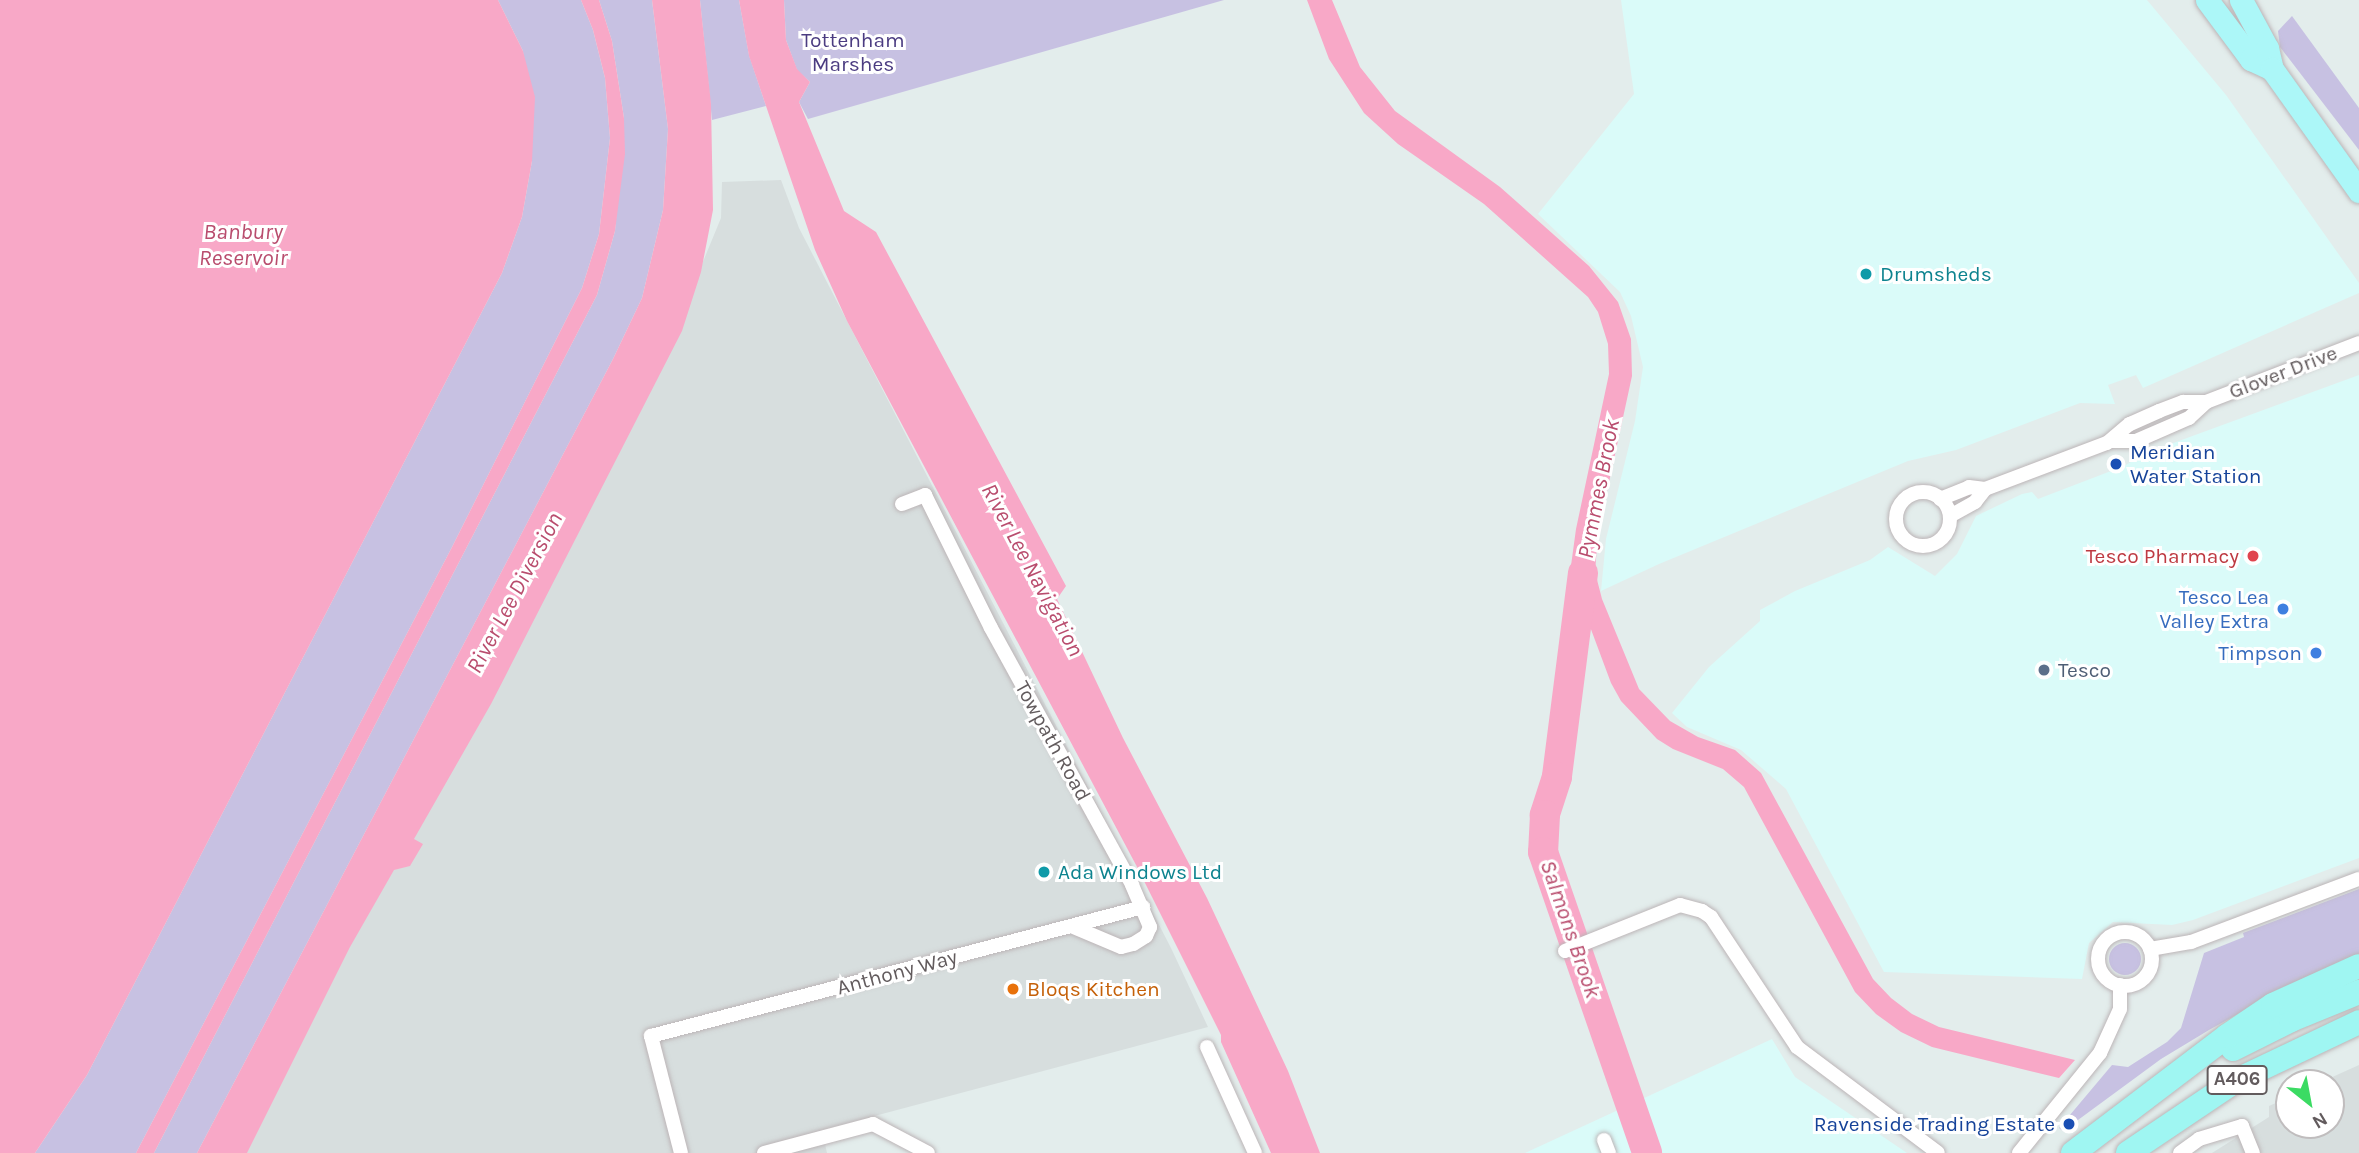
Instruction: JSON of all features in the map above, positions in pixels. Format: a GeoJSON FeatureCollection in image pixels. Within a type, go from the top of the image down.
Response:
{"type":"FeatureCollection","features":[{"type":"Feature","properties":{"kind":"highway","name":"A406"},"geometry":{"type":"LineString","coordinates":[[2073,1153],[2273,1005],[2359,966]]}},
{"type":"Feature","properties":{"kind":"highway","name":"A406"},"geometry":{"type":"LineString","coordinates":[[2146,1097],[2249,1040],[2359,992]]}},
{"type":"Feature","properties":{"kind":"highway","name":"A406"},"geometry":{"type":"LineString","coordinates":[[2128,1153],[2235,1081],[2358,1023]]}},
{"type":"Feature","properties":{"kind":"main road"},"geometry":{"type":"LineString","coordinates":[[2207,0],[2251,59],[2272,69]]}},
{"type":"Feature","properties":{"kind":"main road"},"geometry":{"type":"LineString","coordinates":[[2241,0],[2267,48],[2272,69],[2359,191]]}},
{"type":"Feature","properties":{"kind":"street","name":"Glover Drive"},"geometry":{"type":"LineString","coordinates":[[1940,499],[1969,486],[1985,489],[2111,441],[2136,441],[2189,418],[2206,402],[2359,343]]}},
{"type":"Feature","properties":{"kind":"street","name":"Glover Drive"},"geometry":{"type":"LineString","coordinates":[[1950,516],[1975,502],[1985,489]]}},
{"type":"Feature","properties":{"kind":"street"},"geometry":{"type":"LineString","coordinates":[[1917,493],[1933,495],[1940,499],[1950,516],[1944,535],[1928,545],[1910,543],[1899,532],[1896,516],[1903,501],[1917,493]]}},
{"type":"Feature","properties":{"kind":"street","name":"Towpath Road"},"geometry":{"type":"LineString","coordinates":[[902,504],[925,495],[991,628],[1143,907],[1150,927],[1146,936],[1121,947],[1071,926]]}},
{"type":"Feature","properties":{"kind":"street"},"geometry":{"type":"LineString","coordinates":[[2150,949],[2191,942],[2359,878]]}},
{"type":"Feature","properties":{"kind":"street"},"geometry":{"type":"LineString","coordinates":[[1566,950],[1680,905],[1702,911],[1711,917],[1797,1047],[1938,1153]]}},
{"type":"Feature","properties":{"kind":"street","name":"Anthony Way"},"geometry":{"type":"LineString","coordinates":[[681,1153],[652,1036],[1143,907]]}},
{"type":"Feature","properties":{"kind":"street"},"geometry":{"type":"LineString","coordinates":[[2116,933],[2141,936],[2150,949],[2151,965],[2143,979],[2120,985],[2107,979],[2099,966],[2103,943],[2116,933]]}},
{"type":"Feature","properties":{"kind":"street"},"geometry":{"type":"LineString","coordinates":[[2019,1153],[2100,1053],[2120,1009],[2120,985]]}},
{"type":"Feature","properties":{"kind":"street"},"geometry":{"type":"LineString","coordinates":[[1207,1047],[1255,1153]]}},
{"type":"Feature","properties":{"kind":"street"},"geometry":{"type":"LineString","coordinates":[[764,1153],[873,1124],[928,1153]]}},
{"type":"Feature","properties":{"kind":"street"},"geometry":{"type":"LineString","coordinates":[[2180,1153],[2199,1139],[2242,1126],[2253,1153]]}},
{"type":"Feature","properties":{"kind":"shaded area"},"geometry":{"type":"Polygon","coordinates":[[[1621,0],[2147,0],[2226,95],[2359,283],[2359,293],[2143,388],[2136,375],[2108,385],[2115,404],[2080,403],[1956,450],[1908,461],[1659,564],[1601,591],[1606,539],[1635,421],[1643,367],[1631,316],[1620,292],[1538,214],[1634,94],[1621,0]]]}},
{"type":"Feature","properties":{"kind":"shaded area"},"geometry":{"type":"Polygon","coordinates":[[[781,180],[799,228],[1171,948],[1208,1027],[822,1130],[827,1153],[233,1153],[667,349],[721,218],[722,182],[781,180]]]}},
{"type":"Feature","properties":{"kind":"shaded area"},"geometry":{"type":"Polygon","coordinates":[[[2359,375],[2359,858],[2193,920],[2172,925],[2113,922],[2089,943],[2082,979],[1884,972],[1786,789],[1741,750],[1687,727],[1672,713],[1709,667],[1760,621],[1760,610],[1795,591],[1870,560],[1888,547],[1935,576],[1957,554],[1976,516],[2022,494],[2032,492],[2038,499],[2124,466],[2146,453],[2359,375]]]}},
{"type":"Feature","properties":{"kind":"shaded area"},"geometry":{"type":"Polygon","coordinates":[[[1772,1039],[1795,1077],[1907,1153],[1525,1153],[1772,1039]]]}},
{"type":"Feature","properties":{"kind":"shaded area"},"geometry":{"type":"Polygon","coordinates":[[[2359,1065],[2359,1153],[2212,1153],[2269,1117],[2269,1106],[2275,1103],[2275,1139],[2345,1139],[2345,1071],[2359,1065]]]}},
{"type":"Feature","properties":{"kind":"green space"},"geometry":{"type":"Polygon","coordinates":[[[498,0],[581,0],[593,30],[605,78],[610,138],[599,234],[582,288],[451,549],[136,1153],[35,1153],[87,1075],[502,273],[522,217],[532,161],[523,51],[498,0]]]}},
{"type":"Feature","properties":{"kind":"green space"},"geometry":{"type":"Polygon","coordinates":[[[599,0],[652,0],[668,129],[663,210],[642,298],[613,359],[197,1153],[154,1153],[597,295],[615,231],[624,118],[612,41],[599,0]]]}},
{"type":"Feature","properties":{"kind":"green space"},"geometry":{"type":"Polygon","coordinates":[[[700,0],[739,0],[749,55],[766,106],[712,120],[700,0]]]}},
{"type":"Feature","properties":{"kind":"green space","name":"Tottenham Marshes"},"geometry":{"type":"Polygon","coordinates":[[[784,0],[1224,0],[808,119],[799,102],[810,82],[797,70],[786,40],[784,0]]]}},
{"type":"Feature","properties":{"kind":"green space"},"geometry":{"type":"Polygon","coordinates":[[[2292,16],[2359,108],[2359,150],[2280,47],[2278,31],[2292,16]]]}},
{"type":"Feature","properties":{"kind":"green space"},"geometry":{"type":"Polygon","coordinates":[[[2359,889],[2359,956],[2265,999],[2209,1030],[2161,1059],[2063,1131],[2059,1128],[2112,1065],[2128,1067],[2167,1042],[2181,1028],[2204,953],[2244,937],[2243,933],[2359,889]]]}},
{"type":"Feature","properties":{"kind":"green space"},"geometry":{"type":"Polygon","coordinates":[[[2125,943],[2136,948],[2141,959],[2136,970],[2125,975],[2114,970],[2109,959],[2114,948],[2125,943]]]}},
{"type":"Feature","properties":{"kind":"water","name":"Banbury Reservoir"},"geometry":{"type":"Polygon","coordinates":[[[0,0],[498,0],[523,51],[535,97],[532,161],[522,217],[502,273],[87,1075],[35,1153],[0,1153],[0,0]]]}},
{"type":"Feature","properties":{"kind":"water"},"geometry":{"type":"Polygon","coordinates":[[[581,0],[599,0],[612,41],[624,118],[625,154],[615,231],[597,295],[154,1153],[136,1153],[451,549],[582,288],[599,234],[610,138],[605,78],[593,30],[581,0]]]}},
{"type":"Feature","properties":{"kind":"water","name":"River Lee Diversion"},"geometry":{"type":"Polygon","coordinates":[[[652,0],[700,0],[711,104],[713,210],[701,272],[682,331],[491,704],[414,839],[423,844],[410,866],[394,870],[350,947],[247,1153],[197,1153],[613,359],[642,298],[663,210],[668,129],[652,0]]]}},
{"type":"Feature","properties":{"kind":"water","name":"River Lee Navigation"},"geometry":{"type":"Polygon","coordinates":[[[739,0],[784,0],[786,40],[797,69],[810,82],[799,102],[844,211],[876,232],[1066,586],[1057,599],[1123,738],[1207,898],[1288,1071],[1320,1153],[1271,1153],[1221,1042],[1221,1035],[1136,865],[847,321],[815,250],[749,56],[739,0]]]}},
{"type":"Feature","properties":{"kind":"water","name":"Pymmes Brook"},"geometry":{"type":"Polygon","coordinates":[[[1307,0],[1332,0],[1360,67],[1395,111],[1500,187],[1589,266],[1618,302],[1631,339],[1632,376],[1598,533],[1595,572],[1602,599],[1639,689],[1670,721],[1698,737],[1735,750],[1761,773],[1873,979],[1891,998],[1912,1014],[1939,1027],[2075,1060],[2059,1078],[1932,1047],[1901,1032],[1876,1014],[1855,992],[1744,787],[1723,769],[1673,749],[1657,739],[1621,701],[1611,683],[1570,573],[1576,529],[1609,374],[1608,344],[1598,312],[1588,297],[1484,204],[1398,144],[1364,113],[1329,59],[1307,0]]]}},
{"type":"Feature","properties":{"kind":"waterway","name":"Salmons Brook"},"geometry":{"type":"LineString","coordinates":[[1583,573],[1557,777],[1545,815],[1543,852],[1647,1153]]}},
{"type":"Feature","properties":{"kind":"place","name":"Drumsheds"},"geometry":{"type":"Point","coordinates":[1866,274]}},
{"type":"Feature","properties":{"kind":"place","name":"Meridian Water Station"},"geometry":{"type":"Point","coordinates":[2116,464]}},
{"type":"Feature","properties":{"kind":"place","name":"Tesco Pharmacy"},"geometry":{"type":"Point","coordinates":[2253,556]}},
{"type":"Feature","properties":{"kind":"place","name":"Tesco Lea Valley Extra"},"geometry":{"type":"Point","coordinates":[2283,609]}},
{"type":"Feature","properties":{"kind":"place","name":"Timpson"},"geometry":{"type":"Point","coordinates":[2316,653]}},
{"type":"Feature","properties":{"kind":"place","name":"Tesco"},"geometry":{"type":"Point","coordinates":[2044,670]}},
{"type":"Feature","properties":{"kind":"place","name":"Ada Windows Ltd"},"geometry":{"type":"Point","coordinates":[1044,872]}},
{"type":"Feature","properties":{"kind":"place","name":"Bloqs Kitchen"},"geometry":{"type":"Point","coordinates":[1013,989]}},
{"type":"Feature","properties":{"kind":"place","name":"Ravenside Trading Estate"},"geometry":{"type":"Point","coordinates":[2069,1124]}}]}
